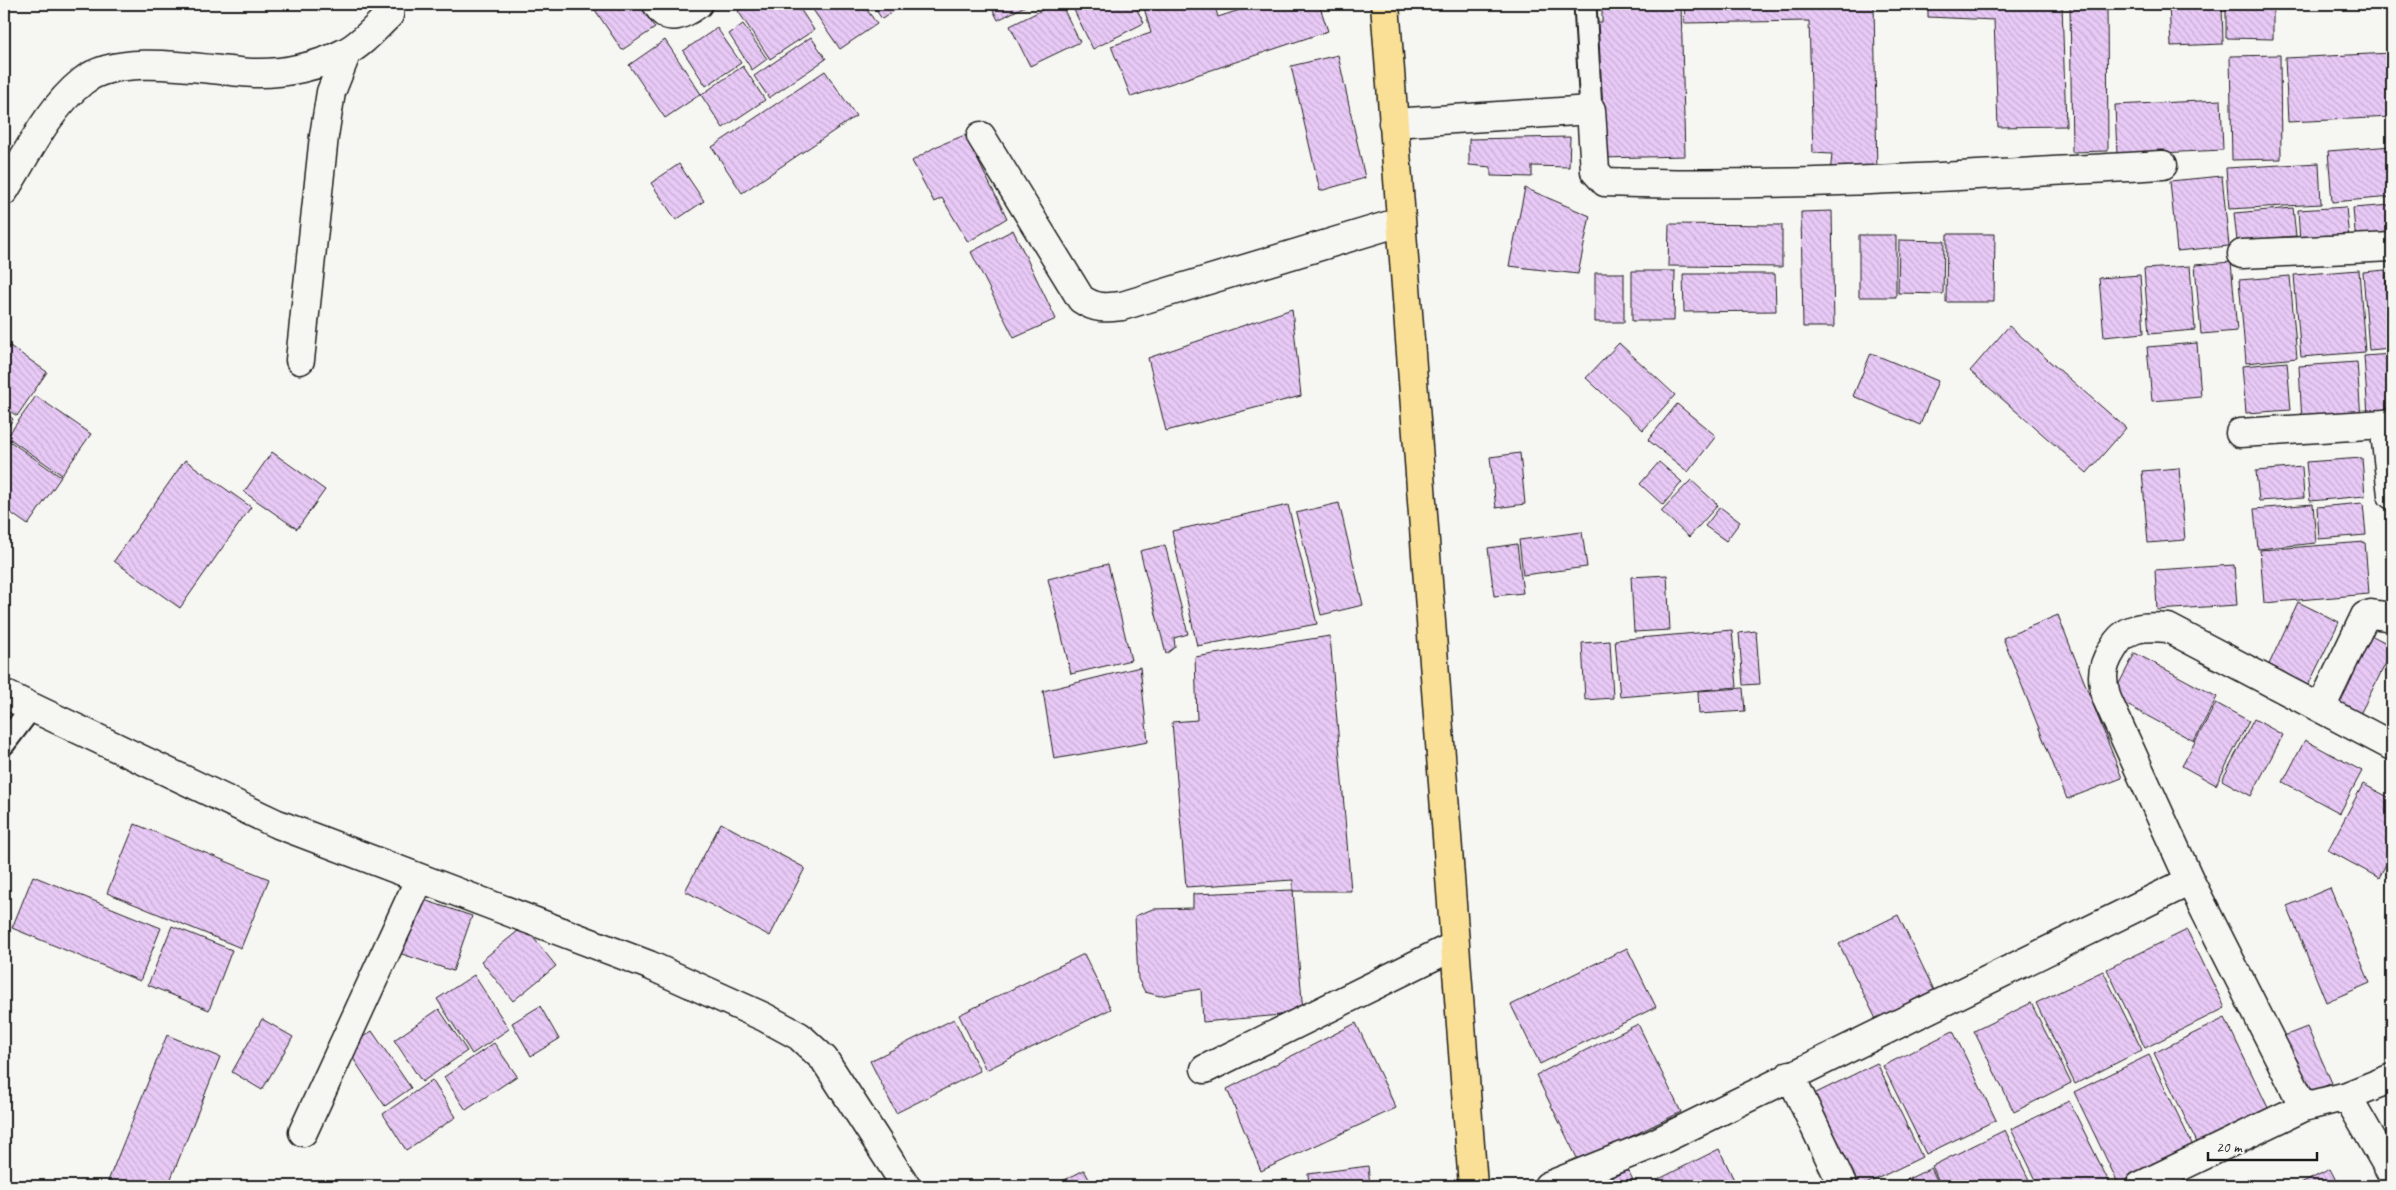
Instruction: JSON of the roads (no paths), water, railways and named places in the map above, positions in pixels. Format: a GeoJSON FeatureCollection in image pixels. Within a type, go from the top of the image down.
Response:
{"type":"FeatureCollection","features":[{"type":"Feature","properties":{"kind":"highway"},"geometry":{"type":"LineString","coordinates":[[1385,4],[1473,1186]]}},
{"type":"Feature","properties":{"kind":"street"},"geometry":{"type":"LineString","coordinates":[[4,191],[41,130],[60,104],[84,80],[100,71],[156,64],[256,73],[298,68],[347,52],[389,15],[390,4]]}},
{"type":"Feature","properties":{"kind":"street"},"geometry":{"type":"LineString","coordinates":[[657,4],[667,14],[675,17],[698,4]]}},
{"type":"Feature","properties":{"kind":"street"},"geometry":{"type":"LineString","coordinates":[[300,360],[324,136],[331,92],[347,52]]}},
{"type":"Feature","properties":{"kind":"street"},"geometry":{"type":"LineString","coordinates":[[1393,123],[1592,110],[1595,171],[1605,182],[1781,183],[1886,180],[2164,165]]}},
{"type":"Feature","properties":{"kind":"street"},"geometry":{"type":"LineString","coordinates":[[981,136],[1038,232],[1082,300],[1092,306],[1103,309],[1122,306],[1400,222]]}},
{"type":"Feature","properties":{"kind":"street"},"geometry":{"type":"LineString","coordinates":[[2242,254],[2392,247]]}},
{"type":"Feature","properties":{"kind":"street"},"geometry":{"type":"LineString","coordinates":[[2240,433],[2388,424],[2392,495]]}},
{"type":"Feature","properties":{"kind":"street"},"geometry":{"type":"LineString","coordinates":[[2321,708],[2365,616],[2371,614],[2392,617]]}},
{"type":"Feature","properties":{"kind":"street"},"geometry":{"type":"LineString","coordinates":[[2304,1107],[2190,881],[2107,699],[2103,676],[2107,659],[2118,639],[2132,629],[2150,626],[2168,628],[2392,746]]}},
{"type":"Feature","properties":{"kind":"street"},"geometry":{"type":"LineString","coordinates":[[4,694],[275,823],[649,965],[764,1017],[799,1036],[824,1059],[906,1186]]}},
{"type":"Feature","properties":{"kind":"street"},"geometry":{"type":"LineString","coordinates":[[303,1132],[420,878]]}},
{"type":"Feature","properties":{"kind":"street"},"geometry":{"type":"LineString","coordinates":[[1548,1186],[1650,1145],[2190,881]]}},
{"type":"Feature","properties":{"kind":"street"},"geometry":{"type":"LineString","coordinates":[[1205,1069],[1454,946]]}},
{"type":"Feature","properties":{"kind":"street"},"geometry":{"type":"LineString","coordinates":[[1790,1075],[1843,1186]]}},
{"type":"Feature","properties":{"kind":"street"},"geometry":{"type":"LineString","coordinates":[[2140,1186],[2304,1107],[2347,1096],[2392,1078]]}},
{"type":"Feature","properties":{"kind":"street"},"geometry":{"type":"LineString","coordinates":[[2347,1096],[2392,1174]]}},
{"type":"Feature","properties":{"kind":"lane"},"geometry":{"type":"LineString","coordinates":[[1585,4],[1592,110]]}},
{"type":"Feature","properties":{"kind":"lane"},"geometry":{"type":"LineString","coordinates":[[4,744],[32,707]]}}]}
